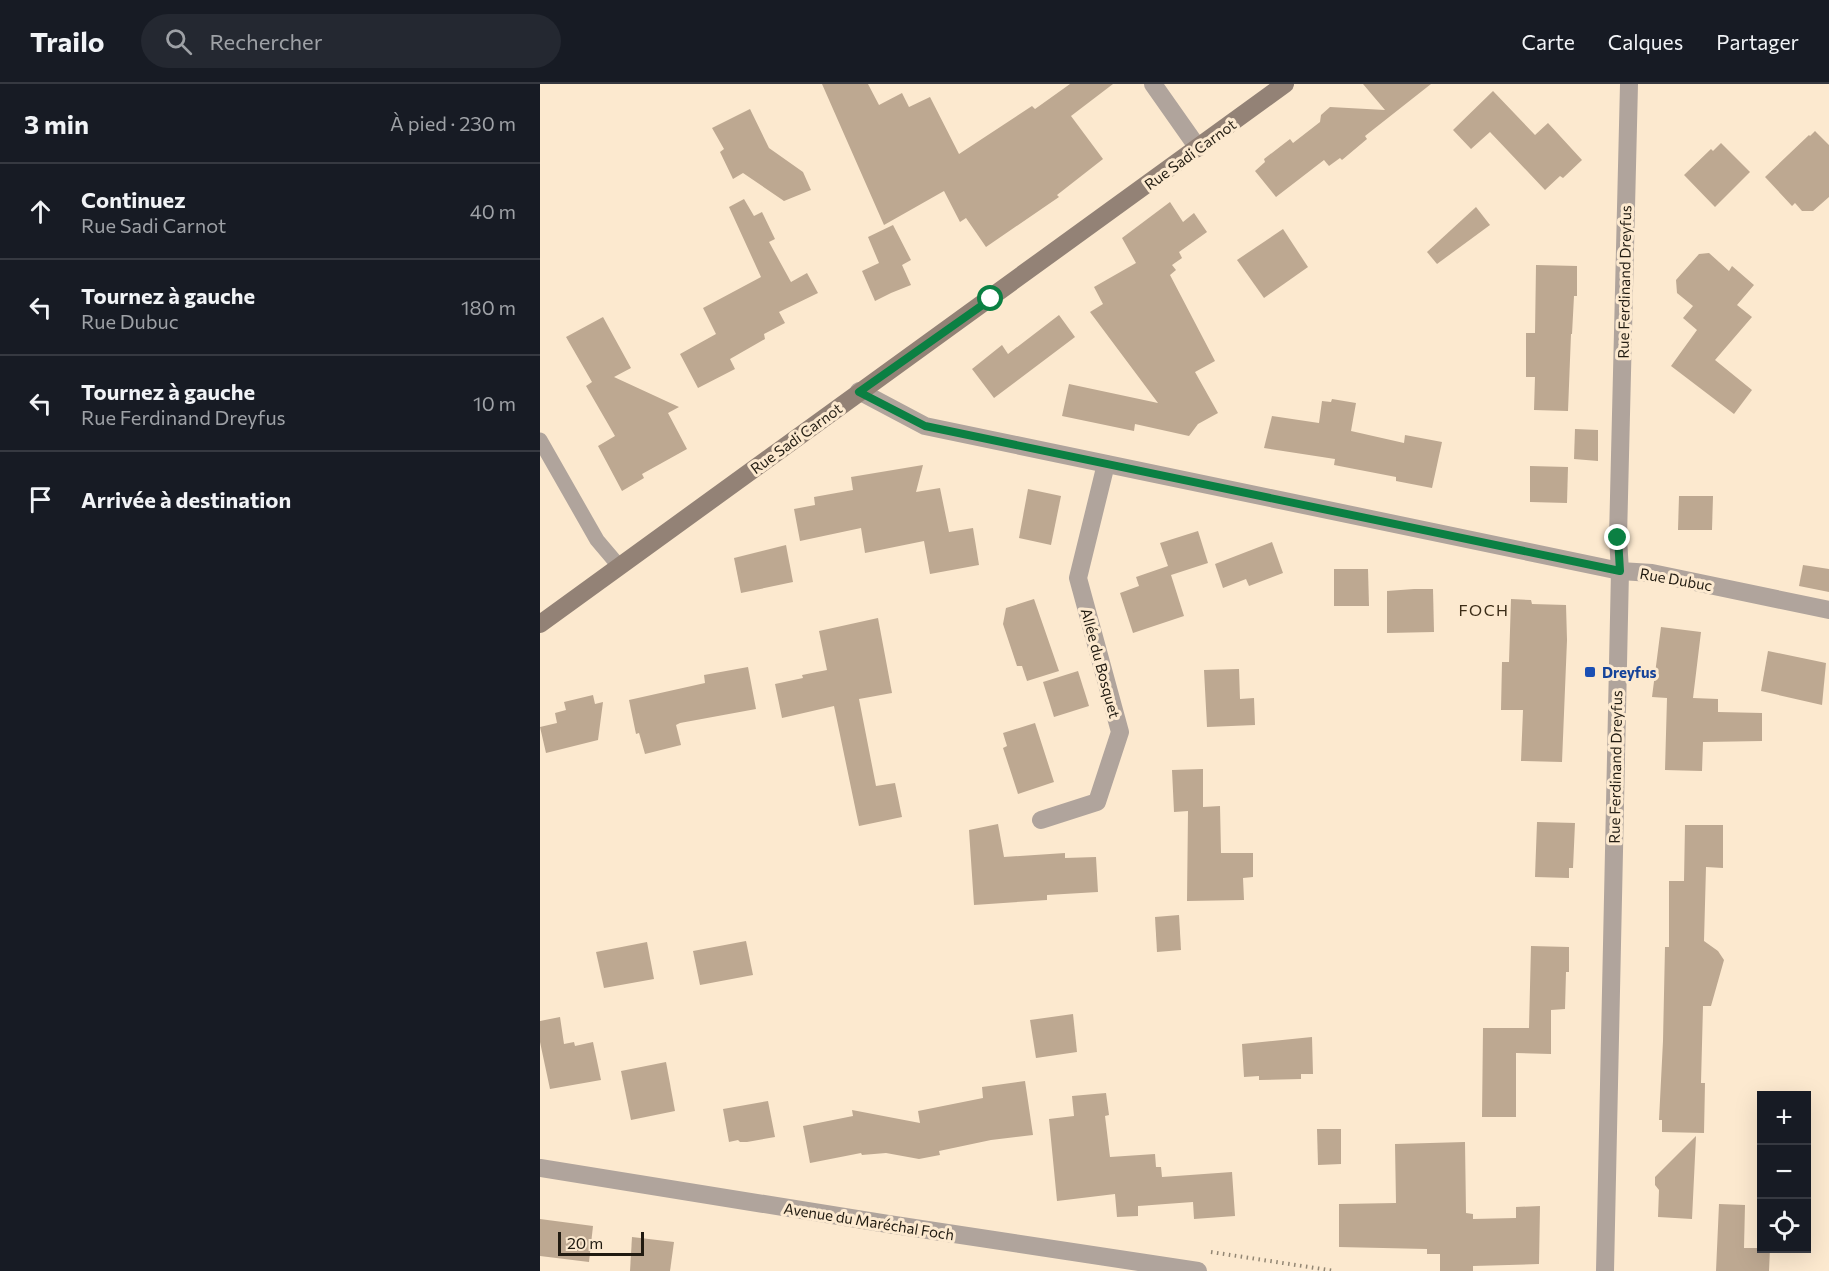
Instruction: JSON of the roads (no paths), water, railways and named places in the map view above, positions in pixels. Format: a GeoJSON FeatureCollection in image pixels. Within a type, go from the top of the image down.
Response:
{"type":"FeatureCollection","features":[{"type":"Feature","properties":{"kind":"main road","name":"Rue Sadi Carnot"},"geometry":{"type":"LineString","coordinates":[[540,624],[1285,84]]}},
{"type":"Feature","properties":{"kind":"street"},"geometry":{"type":"LineString","coordinates":[[1153,84],[1198,148]]}},
{"type":"Feature","properties":{"kind":"street","name":"Rue Ferdinand Dreyfus"},"geometry":{"type":"LineString","coordinates":[[1605,1271],[1620,571],[1618,538],[1629,84]]}},
{"type":"Feature","properties":{"kind":"street","name":"Rue Dubuc"},"geometry":{"type":"LineString","coordinates":[[859,392],[925,426],[1620,571],[1652,573],[1829,610]]}},
{"type":"Feature","properties":{"kind":"street","name":"Allée du Bosquet"},"geometry":{"type":"LineString","coordinates":[[1041,820],[1097,802],[1120,732],[1078,578],[1106,464]]}},
{"type":"Feature","properties":{"kind":"street","name":"Avenue du Maréchal Foch"},"geometry":{"type":"LineString","coordinates":[[540,1168],[1198,1271]]}},
{"type":"Feature","properties":{"kind":"lane"},"geometry":{"type":"LineString","coordinates":[[540,440],[597,540],[619,566]]}},
{"type":"Feature","properties":{"kind":"place","name":"Dreyfus"},"geometry":{"type":"Point","coordinates":[1590,672]}},
{"type":"Feature","properties":{"kind":"district","name":"FOCH"},"geometry":{"type":"Point","coordinates":[1484,609]}}]}
